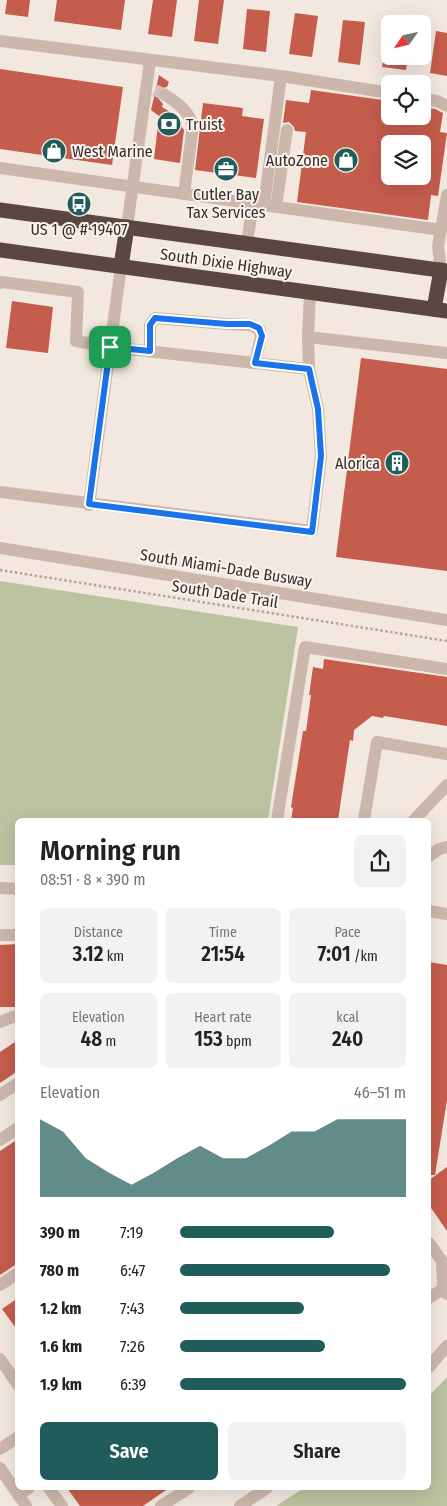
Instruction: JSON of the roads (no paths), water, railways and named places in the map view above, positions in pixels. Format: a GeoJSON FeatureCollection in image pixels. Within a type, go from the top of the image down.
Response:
{"type":"FeatureCollection","features":[{"type":"Feature","properties":{"kind":"highway","name":"South Dixie Highway"},"geometry":{"type":"LineString","coordinates":[[0,210],[445,267]]}},
{"type":"Feature","properties":{"kind":"highway"},"geometry":{"type":"LineString","coordinates":[[121,266],[127,227]]}},
{"type":"Feature","properties":{"kind":"highway","name":"South Dixie Highway"},"geometry":{"type":"LineString","coordinates":[[0,250],[441,310]]}},
{"type":"Feature","properties":{"kind":"highway"},"geometry":{"type":"LineString","coordinates":[[441,310],[445,267]]}},
{"type":"Feature","properties":{"kind":"street"},"geometry":{"type":"LineString","coordinates":[[0,41],[281,76],[381,92]]}},
{"type":"Feature","properties":{"kind":"street"},"geometry":{"type":"LineString","coordinates":[[127,227],[133,187],[156,91],[150,61]]}},
{"type":"Feature","properties":{"kind":"street"},"geometry":{"type":"LineString","coordinates":[[269,206],[281,76]]}},
{"type":"Feature","properties":{"kind":"street"},"geometry":{"type":"LineString","coordinates":[[156,91],[174,101],[190,115],[193,124],[184,194]]}},
{"type":"Feature","properties":{"kind":"street"},"geometry":{"type":"LineString","coordinates":[[431,100],[447,106]]}},
{"type":"Feature","properties":{"kind":"street"},"geometry":{"type":"LineString","coordinates":[[247,243],[269,206],[290,130]]}},
{"type":"Feature","properties":{"kind":"street"},"geometry":{"type":"LineString","coordinates":[[0,168],[442,230]]}},
{"type":"Feature","properties":{"kind":"street"},"geometry":{"type":"LineString","coordinates":[[445,267],[438,246],[447,195]]}},
{"type":"Feature","properties":{"kind":"street"},"geometry":{"type":"LineString","coordinates":[[89,504],[121,266]]}},
{"type":"Feature","properties":{"kind":"street"},"geometry":{"type":"LineString","coordinates":[[0,283],[78,292],[76,341],[110,347],[309,369]]}},
{"type":"Feature","properties":{"kind":"street"},"geometry":{"type":"LineString","coordinates":[[0,492],[312,532],[321,456],[318,409],[309,369],[310,292]]}},
{"type":"Feature","properties":{"kind":"street"},"geometry":{"type":"LineString","coordinates":[[150,351],[150,325],[155,318],[250,324],[259,328],[262,336],[255,363]]}},
{"type":"Feature","properties":{"kind":"street"},"geometry":{"type":"LineString","coordinates":[[308,337],[447,353]]}},
{"type":"Feature","properties":{"kind":"street","name":"South Miami-Dade Busway"},"geometry":{"type":"LineString","coordinates":[[0,548],[447,620]]}},
{"type":"Feature","properties":{"kind":"street"},"geometry":{"type":"LineString","coordinates":[[277,818],[305,647],[447,669]]}},
{"type":"Feature","properties":{"kind":"street"},"geometry":{"type":"LineString","coordinates":[[364,818],[377,742],[447,754]]}},
{"type":"Feature","properties":{"kind":"street"},"geometry":{"type":"LineString","coordinates":[[416,818],[447,785]]}},
{"type":"Feature","properties":{"kind":"street"},"geometry":{"type":"LineString","coordinates":[[431,855],[439,849],[447,847]]}},
{"type":"Feature","properties":{"kind":"street"},"geometry":{"type":"LineString","coordinates":[[0,888],[15,888]]}},
{"type":"Feature","properties":{"kind":"street"},"geometry":{"type":"LineString","coordinates":[[431,911],[447,914]]}},
{"type":"Feature","properties":{"kind":"street"},"geometry":{"type":"LineString","coordinates":[[0,935],[15,934]]}},
{"type":"Feature","properties":{"kind":"street"},"geometry":{"type":"LineString","coordinates":[[0,1022],[15,1016]]}},
{"type":"Feature","properties":{"kind":"street"},"geometry":{"type":"LineString","coordinates":[[0,1095],[15,1086]]}},
{"type":"Feature","properties":{"kind":"street"},"geometry":{"type":"LineString","coordinates":[[0,1140],[15,1130]]}},
{"type":"Feature","properties":{"kind":"street"},"geometry":{"type":"LineString","coordinates":[[431,1246],[442,1261],[445,1292],[431,1297]]}},
{"type":"Feature","properties":{"kind":"street"},"geometry":{"type":"LineString","coordinates":[[0,1285],[15,1275]]}},
{"type":"Feature","properties":{"kind":"street"},"geometry":{"type":"LineString","coordinates":[[431,1365],[447,1346]]}},
{"type":"Feature","properties":{"kind":"street"},"geometry":{"type":"LineString","coordinates":[[0,1359],[15,1380]]}},
{"type":"Feature","properties":{"kind":"street"},"geometry":{"type":"LineString","coordinates":[[0,1450],[15,1439]]}},
{"type":"Feature","properties":{"kind":"street"},"geometry":{"type":"LineString","coordinates":[[0,1468],[15,1482]]}},
{"type":"Feature","properties":{"kind":"street"},"geometry":{"type":"LineString","coordinates":[[50,1490],[62,1506]]}},
{"type":"Feature","properties":{"kind":"street"},"geometry":{"type":"LineString","coordinates":[[161,1506],[186,1490]]}},
{"type":"Feature","properties":{"kind":"street"},"geometry":{"type":"LineString","coordinates":[[240,1506],[262,1490]]}},
{"type":"Feature","properties":{"kind":"street"},"geometry":{"type":"LineString","coordinates":[[24,1491],[26,1506]]}},
{"type":"Feature","properties":{"kind":"tunnel"},"geometry":{"type":"LineString","coordinates":[[155,90],[165,95]]}},
{"type":"Feature","properties":{"kind":"place","name":"Truist"},"geometry":{"type":"Point","coordinates":[169,124]}},
{"type":"Feature","properties":{"kind":"place","name":"West Marine"},"geometry":{"type":"Point","coordinates":[54,151]}},
{"type":"Feature","properties":{"kind":"place","name":"AutoZone"},"geometry":{"type":"Point","coordinates":[346,160]}},
{"type":"Feature","properties":{"kind":"place","name":"Cutler Bay Tax Services"},"geometry":{"type":"Point","coordinates":[226,169]}},
{"type":"Feature","properties":{"kind":"place","name":"US 1 @ # 19407"},"geometry":{"type":"Point","coordinates":[79,204]}},
{"type":"Feature","properties":{"kind":"place","name":"Alorica"},"geometry":{"type":"Point","coordinates":[397,463]}}]}
